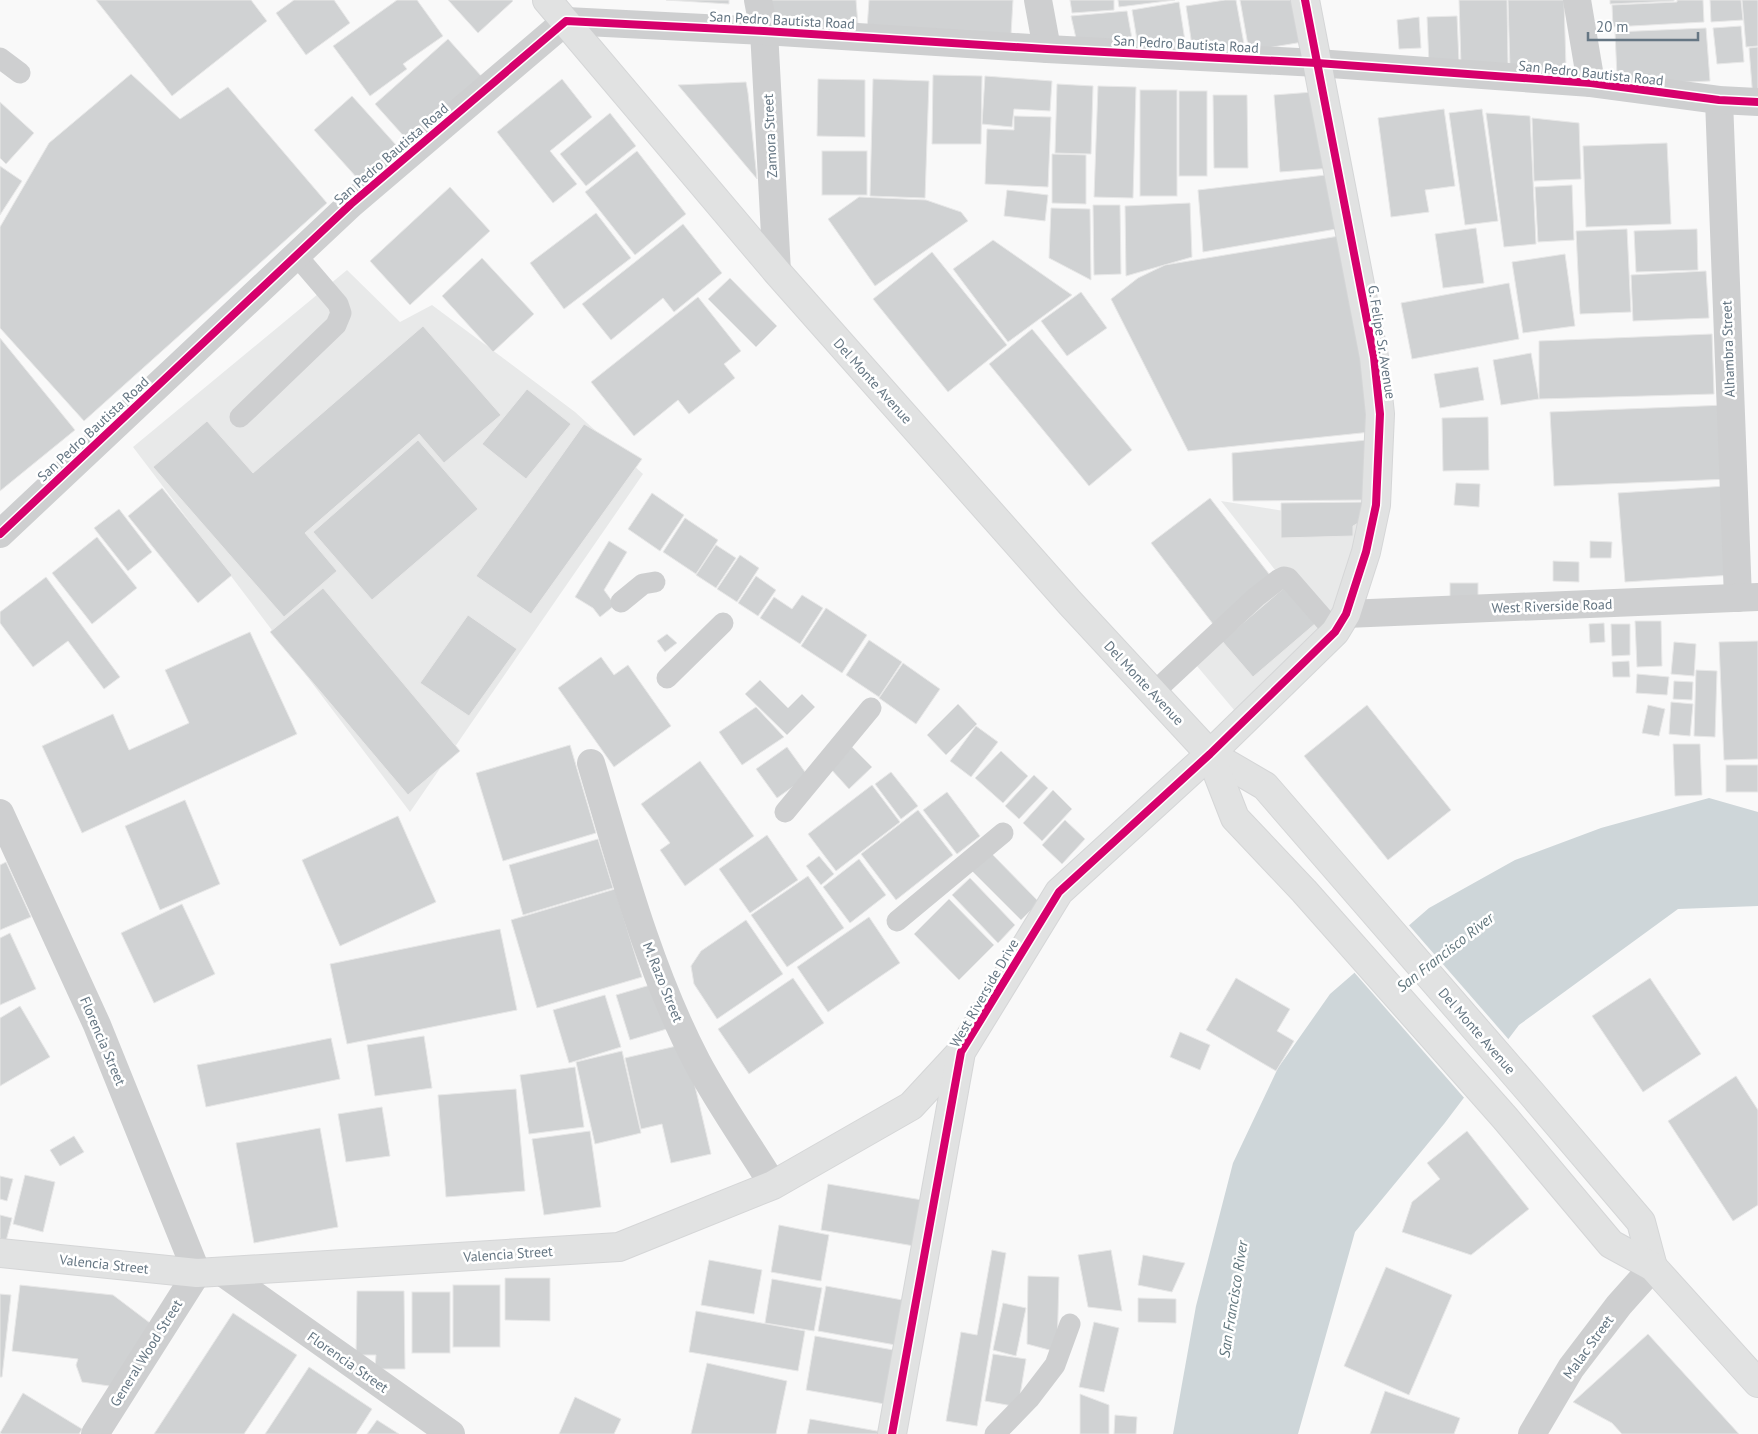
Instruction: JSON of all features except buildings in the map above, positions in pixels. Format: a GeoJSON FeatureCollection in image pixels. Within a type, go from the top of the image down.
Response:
{"type":"FeatureCollection","features":[{"type":"Feature","properties":{"kind":"street","name":"Del Monte Avenue"},"geometry":{"type":"LineString","coordinates":[[547,0],[777,272],[1071,604],[1210,754],[1265,786],[1641,1222],[1653,1267]]}},
{"type":"Feature","properties":{"kind":"street","name":"Zamora Street"},"geometry":{"type":"LineString","coordinates":[[758,0],[764,30],[777,272]]}},
{"type":"Feature","properties":{"kind":"street"},"geometry":{"type":"LineString","coordinates":[[1038,0],[1047,49]]}},
{"type":"Feature","properties":{"kind":"street","name":"G. Felipe Sr. Avenue"},"geometry":{"type":"LineString","coordinates":[[1210,754],[1340,623],[1366,552],[1376,505],[1380,414],[1374,357],[1305,0]]}},
{"type":"Feature","properties":{"kind":"street"},"geometry":{"type":"LineString","coordinates":[[1577,0],[1591,83]]}},
{"type":"Feature","properties":{"kind":"street","name":"San Pedro Bautista Road"},"geometry":{"type":"LineString","coordinates":[[0,534],[351,204],[566,21],[764,30],[1047,49],[1317,63],[1591,83],[1719,100],[1758,102]]}},
{"type":"Feature","properties":{"kind":"street","name":"Alhambra Street"},"geometry":{"type":"LineString","coordinates":[[1719,100],[1748,598]]}},
{"type":"Feature","properties":{"kind":"street","name":"West Riverside Road"},"geometry":{"type":"LineString","coordinates":[[1340,623],[1748,598]]}},
{"type":"Feature","properties":{"kind":"street","name":"Del Monte Avenue"},"geometry":{"type":"LineString","coordinates":[[1210,754],[1235,818],[1304,891],[1505,1118],[1611,1244],[1653,1267],[1758,1383]]}},
{"type":"Feature","properties":{"kind":"street","name":"West Riverside Drive"},"geometry":{"type":"LineString","coordinates":[[892,1434],[961,1052],[1059,892],[1210,754]]}},
{"type":"Feature","properties":{"kind":"street","name":"M. Razo Street"},"geometry":{"type":"LineString","coordinates":[[591,762],[651,958],[667,998],[697,1062],[774,1185]]}},
{"type":"Feature","properties":{"kind":"street","name":"Florencia Street"},"geometry":{"type":"LineString","coordinates":[[0,812],[209,1272],[451,1434]]}},
{"type":"Feature","properties":{"kind":"street","name":"Valencia Street"},"geometry":{"type":"LineString","coordinates":[[0,1253],[209,1272],[618,1247],[774,1185],[911,1106],[961,1052]]}},
{"type":"Feature","properties":{"kind":"street","name":"Malac Street"},"geometry":{"type":"LineString","coordinates":[[1532,1434],[1571,1368],[1619,1305],[1653,1267]]}},
{"type":"Feature","properties":{"kind":"street","name":"General Wood Street"},"geometry":{"type":"LineString","coordinates":[[95,1434],[209,1272]]}},
{"type":"Feature","properties":{"kind":"lane"},"geometry":{"type":"LineString","coordinates":[[0,58],[20,72]]}},
{"type":"Feature","properties":{"kind":"lane"},"geometry":{"type":"LineString","coordinates":[[240,417],[336,325],[341,313],[338,304],[296,255]]}},
{"type":"Feature","properties":{"kind":"lane"},"geometry":{"type":"LineString","coordinates":[[1153,693],[1250,603],[1284,577],[1288,578],[1340,623]]}},
{"type":"Feature","properties":{"kind":"lane"},"geometry":{"type":"LineString","coordinates":[[621,602],[643,584],[655,582]]}},
{"type":"Feature","properties":{"kind":"lane"},"geometry":{"type":"LineString","coordinates":[[667,678],[723,623]]}},
{"type":"Feature","properties":{"kind":"lane"},"geometry":{"type":"LineString","coordinates":[[785,812],[872,708]]}},
{"type":"Feature","properties":{"kind":"lane"},"geometry":{"type":"LineString","coordinates":[[897,921],[1003,833]]}},
{"type":"Feature","properties":{"kind":"lane"},"geometry":{"type":"LineString","coordinates":[[995,1434],[1029,1399],[1055,1364],[1070,1324]]}},
{"type":"Feature","properties":{"kind":"shaded area"},"geometry":{"type":"Polygon","coordinates":[[[347,270],[400,322],[432,305],[575,412],[643,474],[410,812],[133,447],[347,270]]]}},
{"type":"Feature","properties":{"kind":"shaded area"},"geometry":{"type":"Polygon","coordinates":[[[1221,501],[1366,524],[1328,634],[1240,717],[1186,653],[1279,575],[1221,501]]]}},
{"type":"Feature","properties":{"kind":"water","name":"San Francisco River"},"geometry":{"type":"Polygon","coordinates":[[[1709,798],[1758,812],[1758,906],[1678,909],[1519,1025],[1444,1124],[1355,1232],[1298,1434],[1173,1434],[1196,1306],[1233,1163],[1278,1068],[1330,994],[1429,908],[1515,860],[1601,828],[1709,798]]]}},
{"type":"Feature","properties":{"kind":"pier"},"geometry":{"type":"Polygon","coordinates":[[[1407,923],[1510,1041],[1466,1100],[1353,971],[1407,923]]]}},
{"type":"Feature","properties":{"kind":"cycle path"},"geometry":{"type":"LineString","coordinates":[[892,1434],[961,1052],[1059,892],[1210,754],[1335,632],[1346,614],[1366,552],[1376,505],[1380,414],[1374,357],[1305,0]]}},
{"type":"Feature","properties":{"kind":"cycle path"},"geometry":{"type":"LineString","coordinates":[[0,534],[351,204],[566,21],[1317,63],[1591,83],[1719,100],[1758,102]]}}]}
